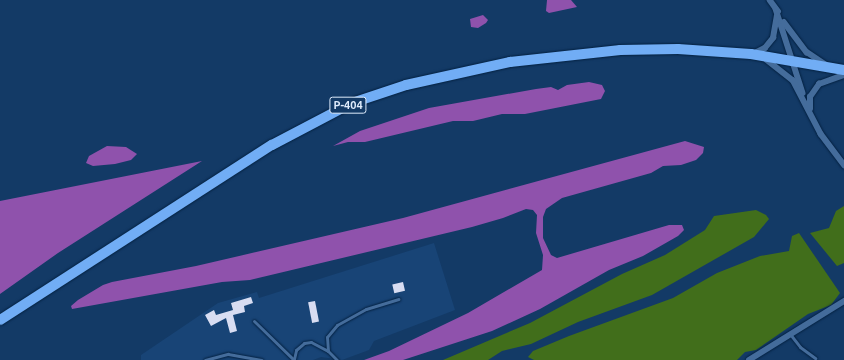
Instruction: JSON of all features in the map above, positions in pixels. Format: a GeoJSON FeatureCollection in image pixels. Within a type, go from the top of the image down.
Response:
{"type":"FeatureCollection","features":[{"type":"Feature","properties":{"kind":"highway","name":"Р-404"},"geometry":{"type":"LineString","coordinates":[[0,320],[272,145],[352,103],[377,94],[465,71],[558,54],[620,50],[678,49],[751,54],[794,60],[844,70]]}},
{"type":"Feature","properties":{"kind":"street"},"geometry":{"type":"LineString","coordinates":[[770,0],[797,40],[817,59],[831,67]]}},
{"type":"Feature","properties":{"kind":"street"},"geometry":{"type":"LineString","coordinates":[[751,54],[764,48],[773,38],[776,31],[776,9]]}},
{"type":"Feature","properties":{"kind":"street"},"geometry":{"type":"LineString","coordinates":[[776,9],[794,60],[805,102]]}},
{"type":"Feature","properties":{"kind":"street"},"geometry":{"type":"LineString","coordinates":[[751,54],[769,61],[783,70],[793,80],[812,119],[828,146],[844,165]]}},
{"type":"Feature","properties":{"kind":"street"},"geometry":{"type":"LineString","coordinates":[[812,119],[809,104],[813,90],[827,80],[844,75]]}},
{"type":"Feature","properties":{"kind":"street"},"geometry":{"type":"LineString","coordinates":[[749,360],[844,300]]}},
{"type":"Feature","properties":{"kind":"lane"},"geometry":{"type":"LineString","coordinates":[[328,351],[327,337],[337,325],[366,309],[399,299]]}},
{"type":"Feature","properties":{"kind":"lane"},"geometry":{"type":"LineString","coordinates":[[254,321],[268,337],[294,359],[296,350],[304,343],[315,343],[328,351],[337,360]]}},
{"type":"Feature","properties":{"kind":"lane"},"geometry":{"type":"LineString","coordinates":[[790,334],[800,347],[815,358]]}},
{"type":"Feature","properties":{"kind":"lane"},"geometry":{"type":"LineString","coordinates":[[205,360],[228,354],[261,360]]}},
{"type":"Feature","properties":{"kind":"shaded area"},"geometry":{"type":"Polygon","coordinates":[[[547,0],[571,0],[577,7],[549,13],[546,11],[547,0]]]}},
{"type":"Feature","properties":{"kind":"shaded area"},"geometry":{"type":"Polygon","coordinates":[[[483,15],[488,20],[486,23],[478,28],[471,27],[470,19],[483,15]]]}},
{"type":"Feature","properties":{"kind":"shaded area"},"geometry":{"type":"Polygon","coordinates":[[[589,82],[602,85],[605,91],[601,99],[525,114],[502,114],[473,121],[453,121],[365,142],[348,142],[333,146],[360,131],[429,108],[536,89],[551,87],[558,90],[567,85],[589,82]]]}},
{"type":"Feature","properties":{"kind":"shaded area"},"geometry":{"type":"Polygon","coordinates":[[[685,141],[704,147],[703,153],[696,160],[681,165],[663,166],[651,173],[562,198],[546,209],[543,217],[543,238],[551,255],[557,258],[669,225],[682,225],[684,230],[678,236],[643,256],[609,270],[540,309],[492,331],[403,360],[364,360],[389,351],[468,313],[542,270],[543,255],[536,233],[537,215],[533,210],[526,209],[503,218],[472,227],[250,280],[222,282],[72,309],[71,306],[103,285],[112,282],[196,266],[403,218],[685,141]]]}},
{"type":"Feature","properties":{"kind":"shaded area"},"geometry":{"type":"Polygon","coordinates":[[[107,146],[126,147],[137,154],[131,160],[115,164],[93,166],[86,163],[89,156],[107,146]]]}},
{"type":"Feature","properties":{"kind":"shaded area"},"geometry":{"type":"Polygon","coordinates":[[[202,161],[58,253],[0,294],[0,201],[202,161]]]}},
{"type":"Feature","properties":{"kind":"shaded area"},"geometry":{"type":"Polygon","coordinates":[[[434,243],[455,310],[374,341],[369,350],[342,360],[321,357],[313,360],[141,360],[141,355],[218,303],[257,292],[259,298],[434,243]]]}},
{"type":"Feature","properties":{"kind":"green space"},"geometry":{"type":"Polygon","coordinates":[[[844,206],[844,263],[837,266],[810,233],[829,228],[836,211],[844,206]]]}},
{"type":"Feature","properties":{"kind":"green space"},"geometry":{"type":"Polygon","coordinates":[[[756,210],[766,215],[769,219],[754,237],[652,295],[578,322],[531,344],[502,351],[488,360],[443,360],[530,323],[622,274],[665,255],[705,230],[714,216],[756,210]]]}},
{"type":"Feature","properties":{"kind":"green space"},"geometry":{"type":"Polygon","coordinates":[[[799,233],[840,293],[831,305],[808,314],[756,350],[745,352],[737,360],[534,360],[528,357],[533,351],[569,336],[673,298],[717,273],[760,256],[789,251],[792,236],[799,233]]]}},
{"type":"Feature","properties":{"kind":"building"},"geometry":{"type":"Polygon","coordinates":[[[403,282],[405,291],[394,293],[392,284],[403,282]]]}},
{"type":"Feature","properties":{"kind":"building"},"geometry":{"type":"Polygon","coordinates":[[[251,297],[253,303],[244,306],[245,312],[233,315],[237,331],[230,333],[226,318],[211,326],[205,315],[214,310],[216,315],[233,310],[231,303],[251,297]]]}},
{"type":"Feature","properties":{"kind":"building"},"geometry":{"type":"Polygon","coordinates":[[[315,301],[319,322],[312,323],[308,302],[315,301]]]}}]}
